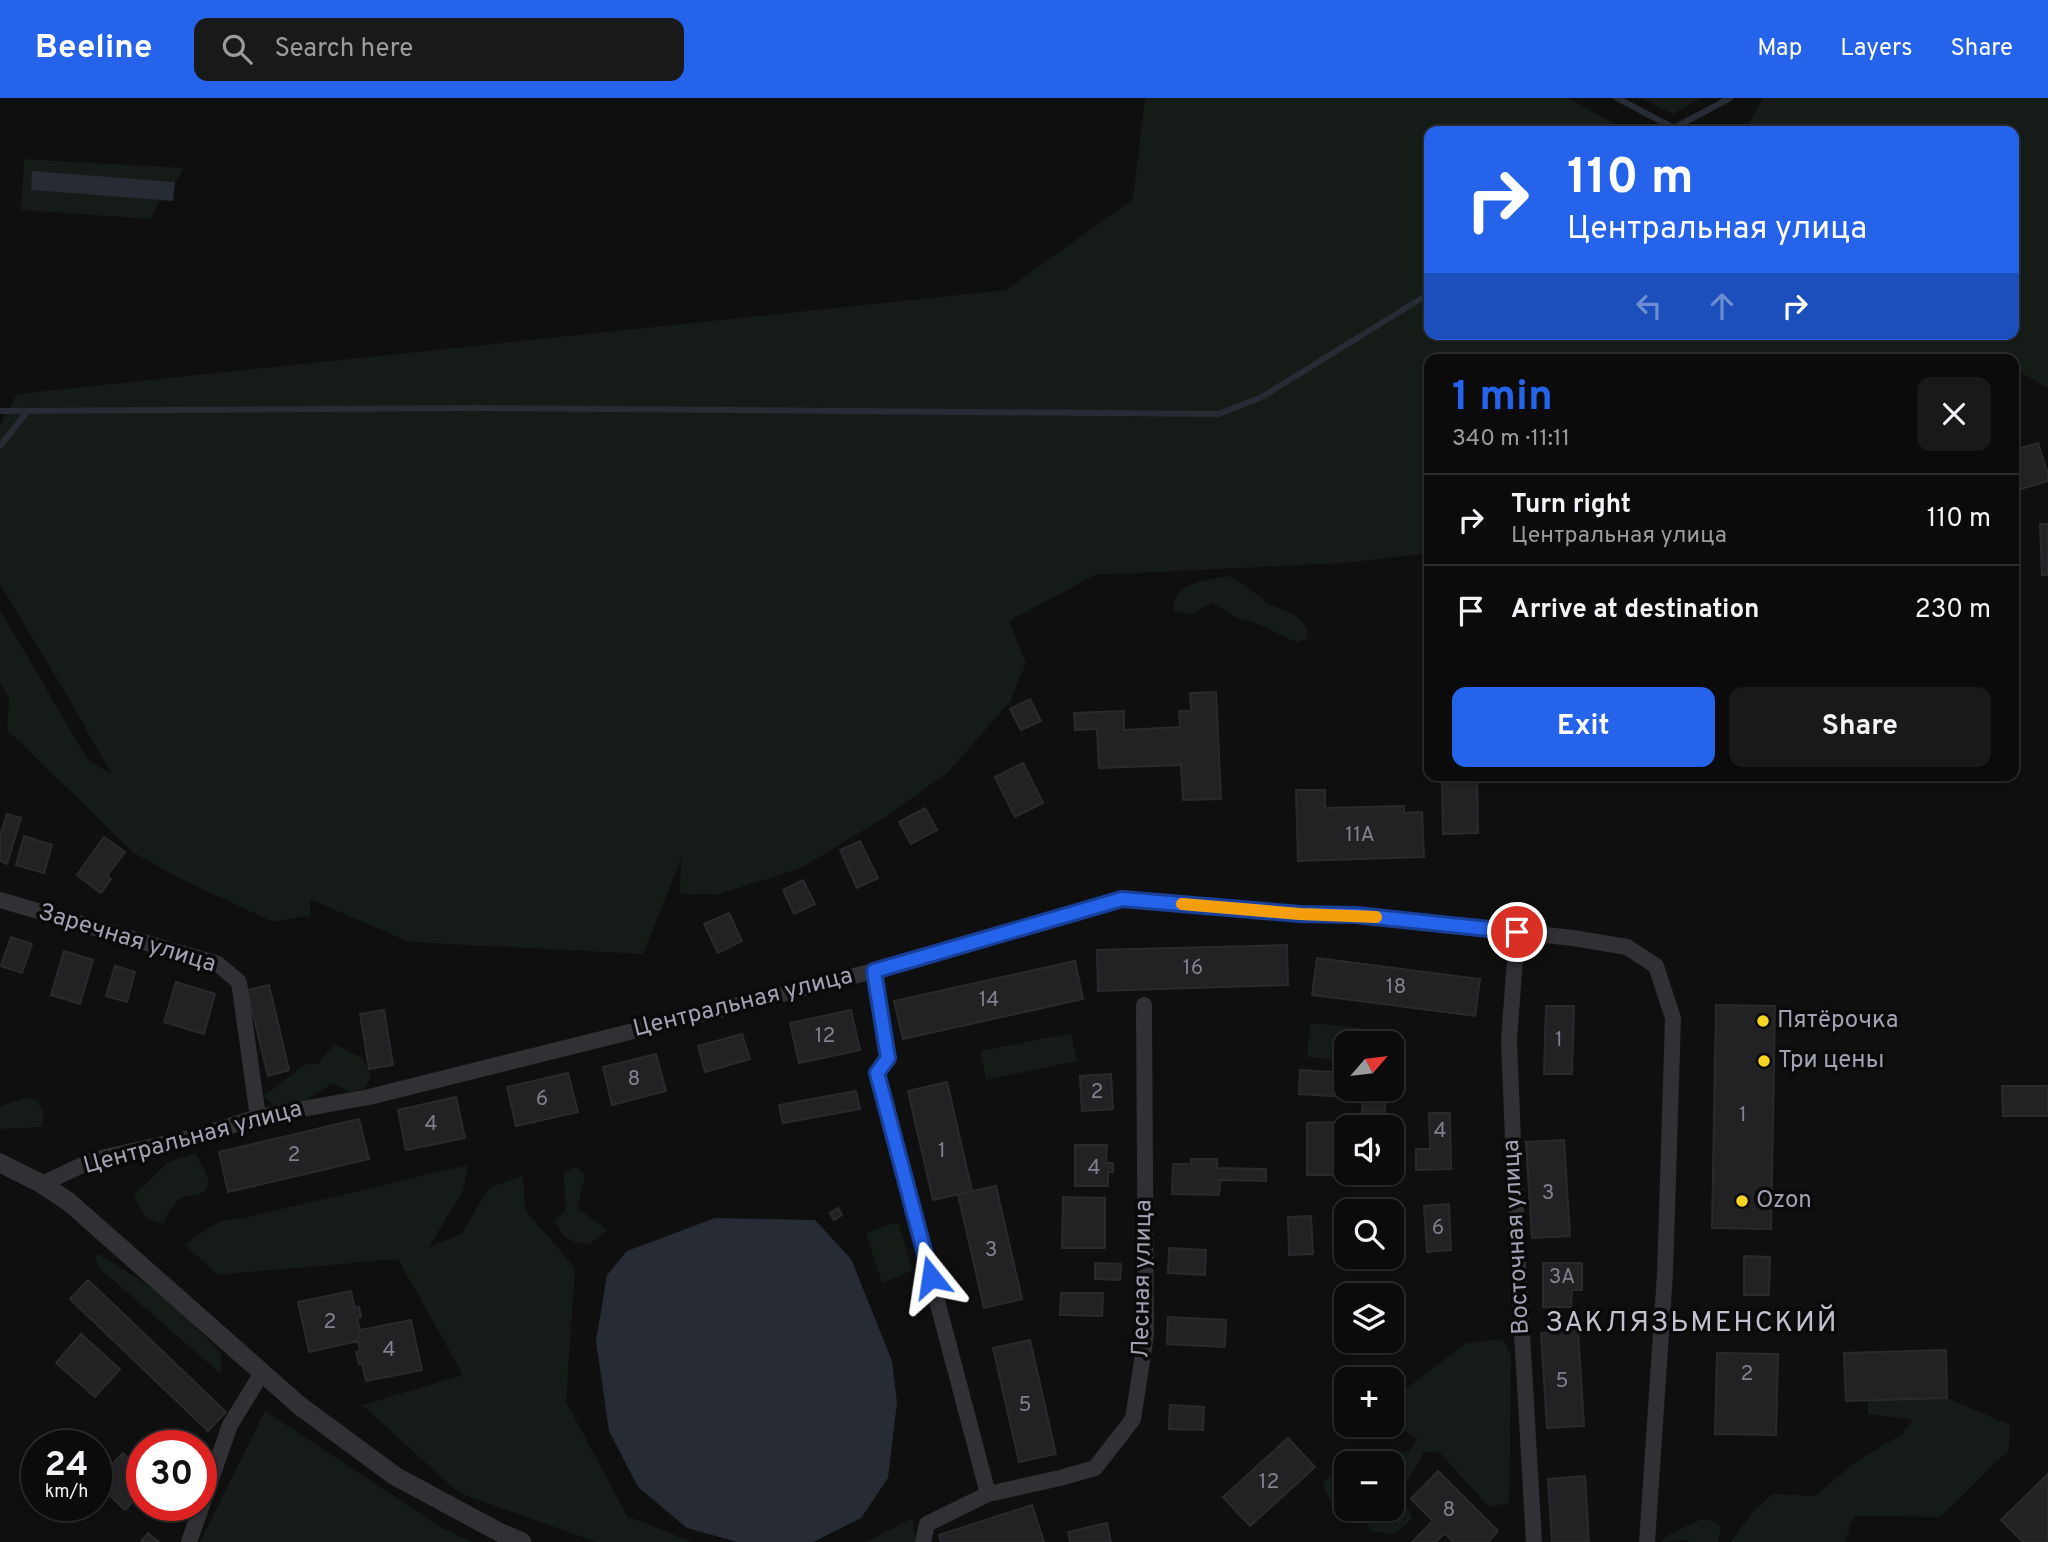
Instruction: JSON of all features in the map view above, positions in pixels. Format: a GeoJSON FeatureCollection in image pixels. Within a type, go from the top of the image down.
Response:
{"type":"FeatureCollection","features":[{"type":"Feature","properties":{"kind":"street","name":"Центральная улица"},"geometry":{"type":"LineString","coordinates":[[42,1184],[93,1160],[198,1136],[258,1117],[369,1097],[874,971],[1122,899],[1300,914],[1356,915],[1627,947],[1656,965],[1673,1018],[1665,1274],[1647,1542]]}},
{"type":"Feature","properties":{"kind":"street","name":"Заречная улица"},"geometry":{"type":"LineString","coordinates":[[0,900],[218,964],[239,982],[258,1117]]}},
{"type":"Feature","properties":{"kind":"street","name":"Восточная улица"},"geometry":{"type":"LineString","coordinates":[[1517,932],[1509,1040],[1518,1264],[1534,1542]]}},
{"type":"Feature","properties":{"kind":"street"},"geometry":{"type":"LineString","coordinates":[[874,971],[888,1058],[877,1073],[988,1494]]}},
{"type":"Feature","properties":{"kind":"street","name":"Лесная улица"},"geometry":{"type":"LineString","coordinates":[[923,1542],[927,1524],[988,1494],[1095,1468],[1133,1419],[1146,1335],[1144,1006]]}},
{"type":"Feature","properties":{"kind":"street"},"geometry":{"type":"LineString","coordinates":[[0,1163],[42,1184],[69,1202],[300,1406],[395,1476],[522,1542]]}},
{"type":"Feature","properties":{"kind":"street"},"geometry":{"type":"LineString","coordinates":[[189,1542],[230,1425],[262,1373]]}},
{"type":"Feature","properties":{"kind":"shaded area"},"geometry":{"type":"Polygon","coordinates":[[[1145,98],[1568,98],[1618,126],[1424,126],[1424,340],[2019,340],[2019,126],[1747,126],[1763,98],[2048,98],[2048,388],[2019,372],[2019,354],[1985,352],[1424,354],[1424,554],[1345,563],[1095,575],[1009,621],[1026,663],[1010,702],[948,772],[887,816],[801,868],[716,895],[680,894],[681,859],[643,954],[409,942],[310,899],[310,915],[273,922],[183,880],[134,853],[7,730],[9,698],[0,684],[0,610],[88,760],[112,775],[0,585],[0,425],[17,394],[1006,290],[1133,199],[1145,98]]]}},
{"type":"Feature","properties":{"kind":"shaded area"},"geometry":{"type":"Polygon","coordinates":[[[1642,98],[1701,98],[1673,114],[1642,98]]]}},
{"type":"Feature","properties":{"kind":"shaded area"},"geometry":{"type":"Polygon","coordinates":[[[24,159],[184,168],[175,182],[32,172],[31,190],[160,200],[150,219],[21,210],[24,159]]]}},
{"type":"Feature","properties":{"kind":"shaded area"},"geometry":{"type":"Polygon","coordinates":[[[32,171],[175,182],[173,201],[31,190],[32,171]]]}},
{"type":"Feature","properties":{"kind":"shaded area"},"geometry":{"type":"Polygon","coordinates":[[[1226,576],[1235,578],[1269,604],[1297,616],[1307,628],[1307,639],[1296,642],[1253,622],[1237,618],[1212,603],[1191,614],[1174,612],[1174,602],[1183,589],[1226,576]]]}},
{"type":"Feature","properties":{"kind":"shaded area"},"geometry":{"type":"Polygon","coordinates":[[[1310,1023],[1360,1028],[1360,1031],[1334,1031],[1334,1060],[1307,1057],[1310,1023]]]}},
{"type":"Feature","properties":{"kind":"shaded area"},"geometry":{"type":"Polygon","coordinates":[[[1071,1033],[1077,1061],[986,1080],[980,1051],[1071,1033]]]}},
{"type":"Feature","properties":{"kind":"shaded area"},"geometry":{"type":"Polygon","coordinates":[[[334,1044],[363,1058],[371,1077],[364,1089],[349,1092],[333,1083],[296,1106],[275,1107],[264,1096],[306,1064],[318,1064],[334,1044]]]}},
{"type":"Feature","properties":{"kind":"shaded area"},"geometry":{"type":"Polygon","coordinates":[[[28,1097],[37,1101],[44,1112],[41,1127],[0,1129],[0,1106],[28,1097]]]}},
{"type":"Feature","properties":{"kind":"shaded area"},"geometry":{"type":"Polygon","coordinates":[[[195,1153],[208,1177],[207,1189],[200,1194],[180,1199],[172,1207],[163,1224],[146,1219],[134,1195],[168,1162],[195,1153]]]}},
{"type":"Feature","properties":{"kind":"shaded area"},"geometry":{"type":"Polygon","coordinates":[[[468,1165],[463,1191],[428,1248],[462,1233],[489,1188],[523,1176],[525,1210],[575,1268],[566,1401],[627,1516],[692,1542],[596,1542],[459,1493],[362,1405],[463,1375],[398,1259],[218,1275],[185,1245],[210,1227],[224,1221],[468,1165]]]}},
{"type":"Feature","properties":{"kind":"shaded area"},"geometry":{"type":"Polygon","coordinates":[[[577,1166],[585,1175],[577,1208],[608,1230],[589,1244],[568,1238],[555,1220],[565,1211],[564,1173],[577,1166]]]}},
{"type":"Feature","properties":{"kind":"shaded area"},"geometry":{"type":"Polygon","coordinates":[[[715,1218],[815,1220],[851,1259],[892,1361],[897,1402],[888,1478],[861,1518],[813,1542],[737,1542],[687,1528],[638,1487],[609,1431],[596,1341],[607,1275],[627,1251],[715,1218]]]}},
{"type":"Feature","properties":{"kind":"shaded area"},"geometry":{"type":"Polygon","coordinates":[[[898,1222],[913,1270],[882,1283],[866,1233],[898,1222]]]}},
{"type":"Feature","properties":{"kind":"shaded area"},"geometry":{"type":"Polygon","coordinates":[[[94,1254],[101,1255],[166,1297],[221,1353],[221,1374],[99,1268],[94,1254]]]}},
{"type":"Feature","properties":{"kind":"shaded area"},"geometry":{"type":"Polygon","coordinates":[[[1502,1339],[1511,1355],[1509,1503],[1489,1507],[1440,1453],[1424,1452],[1404,1487],[1404,1452],[1409,1451],[1417,1438],[1404,1431],[1404,1391],[1466,1343],[1502,1339]]]}},
{"type":"Feature","properties":{"kind":"shaded area"},"geometry":{"type":"Polygon","coordinates":[[[1947,1398],[2010,1425],[2009,1450],[1940,1517],[1854,1516],[1845,1542],[1730,1542],[1753,1512],[1772,1494],[1815,1496],[1854,1463],[1902,1434],[1913,1420],[1868,1414],[1868,1400],[1947,1398]]]}},
{"type":"Feature","properties":{"kind":"shaded area"},"geometry":{"type":"Polygon","coordinates":[[[265,1411],[444,1529],[472,1542],[200,1542],[210,1521],[217,1521],[217,1508],[265,1411]]]}},
{"type":"Feature","properties":{"kind":"shaded area"},"geometry":{"type":"Polygon","coordinates":[[[1334,1472],[1334,1508],[1322,1483],[1334,1472]]]}},
{"type":"Feature","properties":{"kind":"shaded area"},"geometry":{"type":"Polygon","coordinates":[[[1404,1499],[1412,1519],[1394,1534],[1371,1531],[1366,1521],[1404,1521],[1404,1499]]]}},
{"type":"Feature","properties":{"kind":"shaded area"},"geometry":{"type":"Polygon","coordinates":[[[913,1518],[916,1542],[866,1542],[913,1518]]]}},
{"type":"Feature","properties":{"kind":"shaded area"},"geometry":{"type":"Polygon","coordinates":[[[1700,1520],[1712,1521],[1721,1527],[1718,1542],[1661,1542],[1664,1537],[1700,1520]]]}},
{"type":"Feature","properties":{"kind":"building"},"geometry":{"type":"Polygon","coordinates":[[[2038,443],[2048,481],[2019,490],[2019,449],[2038,443]]]}},
{"type":"Feature","properties":{"kind":"building"},"geometry":{"type":"Polygon","coordinates":[[[2040,524],[2048,524],[2048,575],[2042,575],[2040,524]]]}},
{"type":"Feature","properties":{"kind":"building"},"geometry":{"type":"Polygon","coordinates":[[[1216,692],[1221,799],[1183,800],[1181,765],[1099,768],[1097,729],[1075,730],[1074,713],[1124,711],[1124,730],[1180,727],[1179,711],[1191,711],[1190,693],[1216,692]]]}},
{"type":"Feature","properties":{"kind":"building"},"geometry":{"type":"Polygon","coordinates":[[[1030,699],[1041,721],[1021,730],[1010,709],[1030,699]]]}},
{"type":"Feature","properties":{"kind":"building"},"geometry":{"type":"Polygon","coordinates":[[[1023,763],[1043,803],[1015,817],[995,777],[1023,763]]]}},
{"type":"Feature","properties":{"kind":"building"},"geometry":{"type":"Polygon","coordinates":[[[1442,781],[1477,781],[1478,833],[1443,834],[1442,781]]]}},
{"type":"Feature","properties":{"kind":"building"},"geometry":{"type":"Polygon","coordinates":[[[1296,790],[1325,790],[1325,808],[1404,806],[1404,813],[1422,812],[1424,857],[1298,861],[1296,790]]]}},
{"type":"Feature","properties":{"kind":"building"},"geometry":{"type":"Polygon","coordinates":[[[925,808],[937,830],[911,844],[899,822],[925,808]]]}},
{"type":"Feature","properties":{"kind":"building"},"geometry":{"type":"Polygon","coordinates":[[[7,814],[21,818],[7,864],[0,861],[0,832],[7,814]]]}},
{"type":"Feature","properties":{"kind":"building"},"geometry":{"type":"Polygon","coordinates":[[[24,836],[52,845],[44,873],[16,865],[24,836]]]}},
{"type":"Feature","properties":{"kind":"building"},"geometry":{"type":"Polygon","coordinates":[[[104,837],[125,852],[107,876],[111,879],[101,893],[77,875],[104,837]]]}},
{"type":"Feature","properties":{"kind":"building"},"geometry":{"type":"Polygon","coordinates":[[[860,841],[878,878],[857,888],[840,850],[860,841]]]}},
{"type":"Feature","properties":{"kind":"building"},"geometry":{"type":"Polygon","coordinates":[[[803,880],[815,904],[794,914],[783,890],[803,880]]]}},
{"type":"Feature","properties":{"kind":"building"},"geometry":{"type":"Polygon","coordinates":[[[729,913],[742,941],[718,953],[704,924],[729,913]]]}},
{"type":"Feature","properties":{"kind":"building"},"geometry":{"type":"Polygon","coordinates":[[[11,937],[32,944],[22,973],[1,966],[11,937]]]}},
{"type":"Feature","properties":{"kind":"building"},"geometry":{"type":"Polygon","coordinates":[[[1287,945],[1288,985],[1098,991],[1097,950],[1287,945]]]}},
{"type":"Feature","properties":{"kind":"building"},"geometry":{"type":"Polygon","coordinates":[[[64,951],[93,960],[80,1004],[51,995],[64,951]]]}},
{"type":"Feature","properties":{"kind":"building"},"geometry":{"type":"Polygon","coordinates":[[[1317,958],[1480,979],[1475,1016],[1312,995],[1317,958]]]}},
{"type":"Feature","properties":{"kind":"building"},"geometry":{"type":"Polygon","coordinates":[[[1075,961],[1083,999],[903,1039],[894,1001],[1075,961]]]}},
{"type":"Feature","properties":{"kind":"building"},"geometry":{"type":"Polygon","coordinates":[[[115,966],[135,972],[127,1002],[106,996],[115,966]]]}},
{"type":"Feature","properties":{"kind":"building"},"geometry":{"type":"Polygon","coordinates":[[[176,982],[215,994],[204,1034],[164,1022],[176,982]]]}},
{"type":"Feature","properties":{"kind":"building"},"geometry":{"type":"Polygon","coordinates":[[[269,985],[289,1070],[268,1076],[247,990],[269,985]]]}},
{"type":"Feature","properties":{"kind":"building"},"geometry":{"type":"Polygon","coordinates":[[[1716,1005],[1775,1006],[1771,1229],[1712,1228],[1716,1005]]]}},
{"type":"Feature","properties":{"kind":"building"},"geometry":{"type":"Polygon","coordinates":[[[1546,1006],[1574,1006],[1572,1074],[1544,1074],[1546,1006]]]}},
{"type":"Feature","properties":{"kind":"building"},"geometry":{"type":"Polygon","coordinates":[[[384,1010],[393,1065],[369,1069],[360,1014],[384,1010]]]}},
{"type":"Feature","properties":{"kind":"building"},"geometry":{"type":"Polygon","coordinates":[[[851,1010],[860,1050],[799,1063],[790,1023],[851,1010]]]}},
{"type":"Feature","properties":{"kind":"building"},"geometry":{"type":"Polygon","coordinates":[[[742,1034],[750,1059],[705,1072],[698,1046],[742,1034]]]}},
{"type":"Feature","properties":{"kind":"building"},"geometry":{"type":"Polygon","coordinates":[[[656,1054],[666,1091],[612,1105],[603,1067],[656,1054]]]}},
{"type":"Feature","properties":{"kind":"building"},"geometry":{"type":"Polygon","coordinates":[[[1300,1070],[1334,1072],[1334,1096],[1299,1094],[1300,1070]]]}},
{"type":"Feature","properties":{"kind":"building"},"geometry":{"type":"Polygon","coordinates":[[[568,1073],[578,1112],[516,1126],[507,1087],[568,1073]]]}},
{"type":"Feature","properties":{"kind":"building"},"geometry":{"type":"Polygon","coordinates":[[[1111,1074],[1113,1109],[1082,1111],[1080,1076],[1111,1074]]]}},
{"type":"Feature","properties":{"kind":"building"},"geometry":{"type":"Polygon","coordinates":[[[947,1082],[972,1191],[933,1200],[908,1091],[947,1082]]]}},
{"type":"Feature","properties":{"kind":"building"},"geometry":{"type":"Polygon","coordinates":[[[2002,1086],[2048,1086],[2048,1116],[2003,1116],[2002,1086]]]}},
{"type":"Feature","properties":{"kind":"building"},"geometry":{"type":"Polygon","coordinates":[[[856,1091],[860,1109],[783,1123],[779,1105],[856,1091]]]}},
{"type":"Feature","properties":{"kind":"building"},"geometry":{"type":"Polygon","coordinates":[[[456,1097],[465,1138],[406,1150],[398,1110],[456,1097]]]}},
{"type":"Feature","properties":{"kind":"building"},"geometry":{"type":"Polygon","coordinates":[[[1363,1101],[1385,1101],[1385,1115],[1362,1115],[1363,1101]]]}},
{"type":"Feature","properties":{"kind":"building"},"geometry":{"type":"Polygon","coordinates":[[[1429,1113],[1450,1113],[1451,1169],[1416,1170],[1416,1149],[1430,1149],[1429,1113]]]}},
{"type":"Feature","properties":{"kind":"building"},"geometry":{"type":"Polygon","coordinates":[[[359,1119],[369,1159],[228,1192],[219,1152],[359,1119]]]}},
{"type":"Feature","properties":{"kind":"building"},"geometry":{"type":"Polygon","coordinates":[[[1334,1122],[1334,1175],[1307,1175],[1307,1123],[1334,1122]]]}},
{"type":"Feature","properties":{"kind":"building"},"geometry":{"type":"Polygon","coordinates":[[[1564,1140],[1570,1236],[1532,1238],[1526,1142],[1564,1140]]]}},
{"type":"Feature","properties":{"kind":"building"},"geometry":{"type":"Polygon","coordinates":[[[1075,1145],[1107,1145],[1106,1163],[1113,1163],[1113,1172],[1108,1172],[1108,1186],[1075,1186],[1075,1145]]]}},
{"type":"Feature","properties":{"kind":"building"},"geometry":{"type":"Polygon","coordinates":[[[1191,1159],[1217,1159],[1217,1168],[1266,1169],[1266,1181],[1220,1180],[1219,1195],[1172,1194],[1173,1164],[1191,1164],[1191,1159]]]}},
{"type":"Feature","properties":{"kind":"building"},"geometry":{"type":"Polygon","coordinates":[[[996,1186],[1022,1299],[984,1308],[958,1194],[996,1186]]]}},
{"type":"Feature","properties":{"kind":"building"},"geometry":{"type":"Polygon","coordinates":[[[1063,1197],[1105,1198],[1105,1248],[1062,1248],[1063,1197]]]}},
{"type":"Feature","properties":{"kind":"building"},"geometry":{"type":"Polygon","coordinates":[[[1449,1204],[1451,1250],[1427,1252],[1424,1206],[1449,1204]]]}},
{"type":"Feature","properties":{"kind":"building"},"geometry":{"type":"Polygon","coordinates":[[[838,1208],[842,1215],[834,1220],[830,1213],[838,1208]]]}},
{"type":"Feature","properties":{"kind":"building"},"geometry":{"type":"Polygon","coordinates":[[[1311,1216],[1313,1254],[1289,1255],[1288,1217],[1311,1216]]]}},
{"type":"Feature","properties":{"kind":"building"},"geometry":{"type":"Polygon","coordinates":[[[1169,1248],[1206,1250],[1205,1275],[1168,1273],[1169,1248]]]}},
{"type":"Feature","properties":{"kind":"building"},"geometry":{"type":"Polygon","coordinates":[[[1744,1256],[1770,1257],[1769,1295],[1744,1295],[1744,1256]]]}},
{"type":"Feature","properties":{"kind":"building"},"geometry":{"type":"Polygon","coordinates":[[[1095,1263],[1121,1264],[1120,1280],[1095,1279],[1095,1263]]]}},
{"type":"Feature","properties":{"kind":"building"},"geometry":{"type":"Polygon","coordinates":[[[1543,1263],[1582,1263],[1582,1290],[1572,1290],[1571,1307],[1543,1307],[1543,1263]]]}},
{"type":"Feature","properties":{"kind":"building"},"geometry":{"type":"Polygon","coordinates":[[[88,1280],[226,1412],[207,1430],[70,1299],[88,1280]]]}},
{"type":"Feature","properties":{"kind":"building"},"geometry":{"type":"Polygon","coordinates":[[[351,1291],[355,1308],[359,1307],[361,1317],[357,1318],[360,1330],[358,1341],[309,1352],[298,1302],[351,1291]]]}},
{"type":"Feature","properties":{"kind":"building"},"geometry":{"type":"Polygon","coordinates":[[[1061,1293],[1103,1293],[1102,1316],[1060,1315],[1061,1293]]]}},
{"type":"Feature","properties":{"kind":"building"},"geometry":{"type":"Polygon","coordinates":[[[1168,1317],[1226,1320],[1225,1347],[1167,1344],[1168,1317]]]}},
{"type":"Feature","properties":{"kind":"building"},"geometry":{"type":"Polygon","coordinates":[[[411,1320],[422,1370],[366,1381],[356,1352],[360,1351],[360,1330],[411,1320]]]}},
{"type":"Feature","properties":{"kind":"building"},"geometry":{"type":"Polygon","coordinates":[[[1578,1331],[1584,1426],[1547,1428],[1541,1333],[1578,1331]]]}},
{"type":"Feature","properties":{"kind":"building"},"geometry":{"type":"Polygon","coordinates":[[[81,1334],[120,1369],[95,1397],[56,1363],[81,1334]]]}},
{"type":"Feature","properties":{"kind":"building"},"geometry":{"type":"Polygon","coordinates":[[[1030,1340],[1056,1454],[1019,1462],[993,1348],[1030,1340]]]}},
{"type":"Feature","properties":{"kind":"building"},"geometry":{"type":"Polygon","coordinates":[[[1946,1350],[1947,1398],[1846,1401],[1844,1353],[1946,1350]]]}},
{"type":"Feature","properties":{"kind":"building"},"geometry":{"type":"Polygon","coordinates":[[[1717,1353],[1778,1354],[1776,1435],[1715,1434],[1717,1353]]]}},
{"type":"Feature","properties":{"kind":"building"},"geometry":{"type":"Polygon","coordinates":[[[1170,1405],[1204,1407],[1203,1430],[1169,1429],[1170,1405]]]}},
{"type":"Feature","properties":{"kind":"building"},"geometry":{"type":"Polygon","coordinates":[[[1288,1438],[1315,1467],[1250,1526],[1223,1497],[1288,1438]]]}},
{"type":"Feature","properties":{"kind":"building"},"geometry":{"type":"Polygon","coordinates":[[[123,1453],[126,1456],[125,1510],[112,1497],[112,1465],[123,1453]]]}},
{"type":"Feature","properties":{"kind":"building"},"geometry":{"type":"Polygon","coordinates":[[[1438,1471],[1498,1531],[1488,1542],[1453,1542],[1445,1533],[1436,1542],[1412,1542],[1433,1521],[1411,1499],[1438,1471]]]}},
{"type":"Feature","properties":{"kind":"building"},"geometry":{"type":"Polygon","coordinates":[[[2048,1474],[2048,1542],[2023,1542],[2001,1520],[2048,1474]]]}},
{"type":"Feature","properties":{"kind":"building"},"geometry":{"type":"Polygon","coordinates":[[[1585,1476],[1589,1542],[1552,1542],[1548,1479],[1585,1476]]]}},
{"type":"Feature","properties":{"kind":"building"},"geometry":{"type":"Polygon","coordinates":[[[1032,1505],[1044,1542],[941,1542],[939,1535],[1032,1505]]]}},
{"type":"Feature","properties":{"kind":"building"},"geometry":{"type":"Polygon","coordinates":[[[1107,1523],[1111,1542],[1070,1542],[1068,1532],[1107,1523]]]}},
{"type":"Feature","properties":{"kind":"building"},"geometry":{"type":"Polygon","coordinates":[[[148,1533],[159,1542],[141,1542],[148,1533]]]}},
{"type":"Feature","properties":{"kind":"waterway"},"geometry":{"type":"LineString","coordinates":[[1617,98],[1670,126]]}},
{"type":"Feature","properties":{"kind":"waterway"},"geometry":{"type":"LineString","coordinates":[[1678,126],[1730,98]]}},
{"type":"Feature","properties":{"kind":"waterway"},"geometry":{"type":"LineString","coordinates":[[0,411],[473,408],[1219,414],[1262,397],[1424,297]]}},
{"type":"Feature","properties":{"kind":"waterway"},"geometry":{"type":"LineString","coordinates":[[0,446],[28,411]]}},
{"type":"Feature","properties":{"kind":"slow traffic"},"geometry":{"type":"LineString","coordinates":[[1182,904],[1376,917]]}},
{"type":"Feature","properties":{"kind":"place","name":"Пятёрочка"},"geometry":{"type":"Point","coordinates":[1763,1021]}},
{"type":"Feature","properties":{"kind":"place","name":"Три цены"},"geometry":{"type":"Point","coordinates":[1764,1061]}},
{"type":"Feature","properties":{"kind":"place","name":"Ozon"},"geometry":{"type":"Point","coordinates":[1742,1201]}},
{"type":"Feature","properties":{"kind":"district","name":"ЗАКЛЯЗЬМЕНСКИЙ"},"geometry":{"type":"Point","coordinates":[1692,1324]}},
{"type":"Feature","properties":{"kind":"route"},"geometry":{"type":"LineString","coordinates":[[931,1277],[877,1073],[888,1058],[874,971],[1122,899],[1300,914],[1356,915],[1517,932]]}}]}
